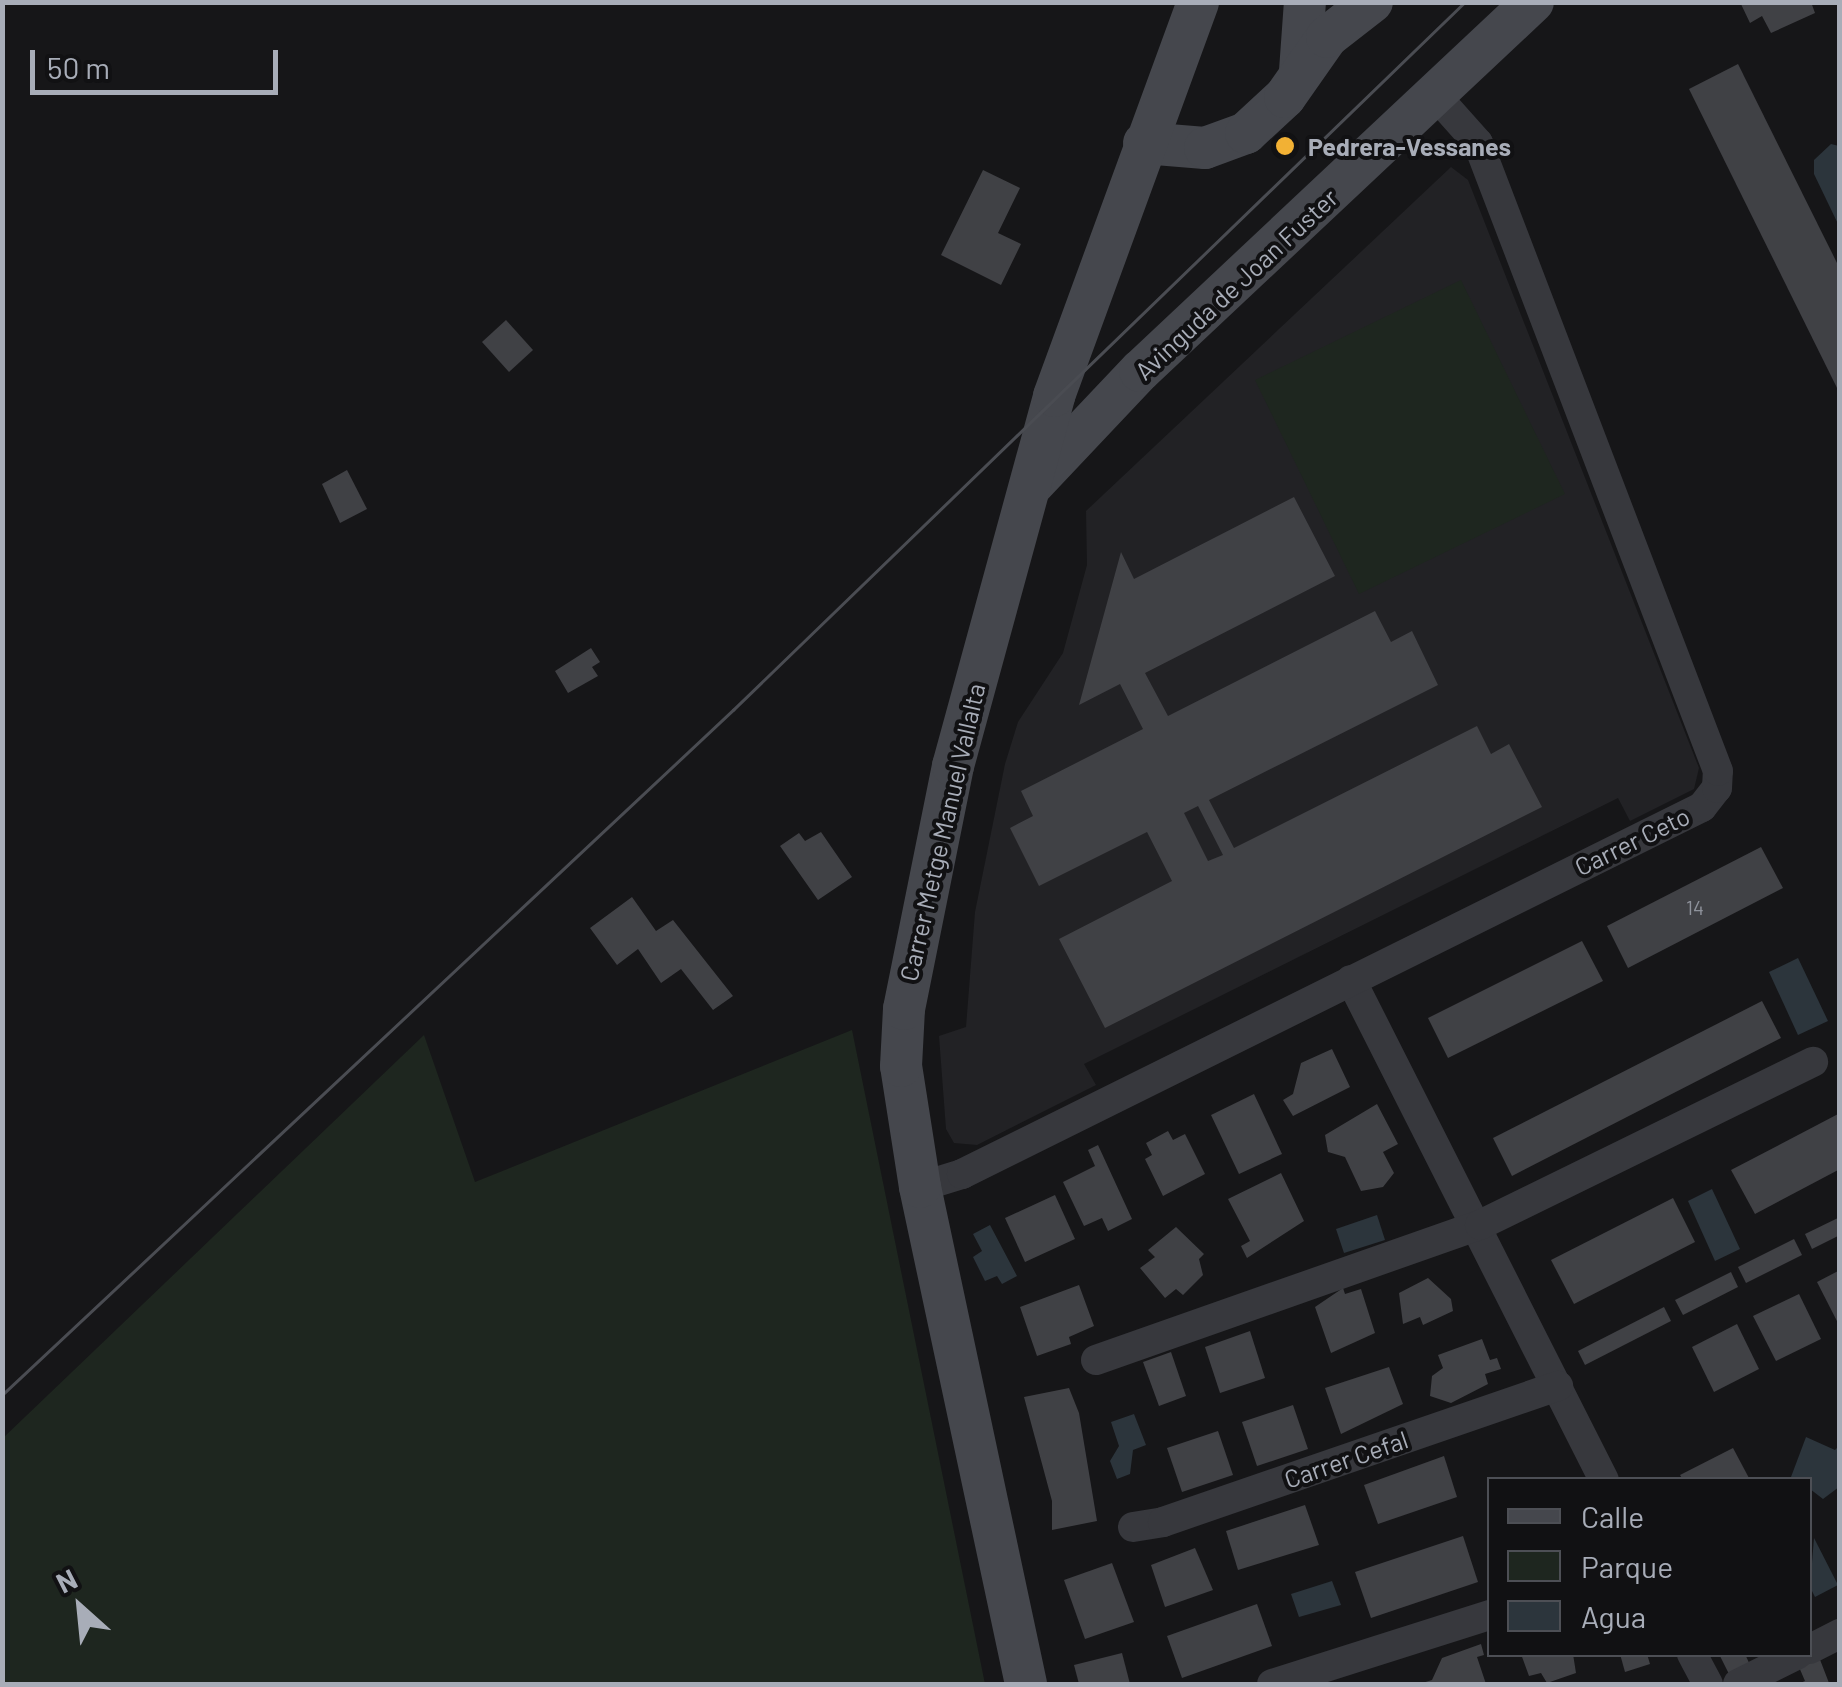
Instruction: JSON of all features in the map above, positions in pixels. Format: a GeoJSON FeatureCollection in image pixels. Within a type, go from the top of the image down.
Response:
{"type":"FeatureCollection","features":[{"type":"Feature","properties":{"kind":"street","name":"Carrer Metge Manuel Vallalta"},"geometry":{"type":"LineString","coordinates":[[1026,1684],[920,1187],[901,1066],[909,968],[952,766],[1054,396],[1198,2]]}},
{"type":"Feature","properties":{"kind":"street"},"geometry":{"type":"LineString","coordinates":[[1299,74],[1305,2]]}},
{"type":"Feature","properties":{"kind":"street"},"geometry":{"type":"LineString","coordinates":[[1144,144],[1188,150],[1225,143],[1262,118],[1327,37],[1372,2]]}},
{"type":"Feature","properties":{"kind":"street","name":"Avinguda de Joan Fuster"},"geometry":{"type":"LineString","coordinates":[[1030,487],[1140,371],[1437,96],[1532,2]]}},
{"type":"Feature","properties":{"kind":"street","name":"Carrer Ceto"},"geometry":{"type":"LineString","coordinates":[[920,1187],[962,1174],[1702,807],[1718,780],[1478,143],[1437,96]]}},
{"type":"Feature","properties":{"kind":"street"},"geometry":{"type":"LineString","coordinates":[[1351,980],[1480,1225],[1603,1477]]}},
{"type":"Feature","properties":{"kind":"street"},"geometry":{"type":"LineString","coordinates":[[1096,1360],[1480,1225],[1813,1062]]}},
{"type":"Feature","properties":{"kind":"street","name":"Carrer Cefal"},"geometry":{"type":"LineString","coordinates":[[1133,1527],[1163,1522],[1558,1386]]}},
{"type":"Feature","properties":{"kind":"street"},"geometry":{"type":"LineString","coordinates":[[1272,1684],[1487,1616]]}},
{"type":"Feature","properties":{"kind":"street"},"geometry":{"type":"LineString","coordinates":[[1812,1648],[1840,1634]]}},
{"type":"Feature","properties":{"kind":"street"},"geometry":{"type":"LineString","coordinates":[[1694,1657],[1708,1684]]}},
{"type":"Feature","properties":{"kind":"street"},"geometry":{"type":"LineString","coordinates":[[1738,1684],[1792,1657]]}},
{"type":"Feature","properties":{"kind":"shaded area"},"geometry":{"type":"Polygon","coordinates":[[[1451,167],[1468,180],[1699,768],[1694,789],[1630,821],[1618,798],[1084,1064],[1096,1085],[977,1145],[954,1143],[946,1129],[939,1036],[966,1027],[975,912],[1005,764],[1018,722],[1063,653],[1087,565],[1086,511],[1451,167]]]}},
{"type":"Feature","properties":{"kind":"green space"},"geometry":{"type":"Polygon","coordinates":[[[1461,280],[1565,494],[1359,594],[1255,380],[1461,280]]]}},
{"type":"Feature","properties":{"kind":"green space"},"geometry":{"type":"Polygon","coordinates":[[[852,1030],[985,1684],[3,1684],[3,1438],[424,1035],[475,1182],[852,1030]]]}},
{"type":"Feature","properties":{"kind":"water"},"geometry":{"type":"Polygon","coordinates":[[[1831,144],[1839,146],[1839,226],[1814,174],[1814,160],[1831,144]]]}},
{"type":"Feature","properties":{"kind":"water"},"geometry":{"type":"Polygon","coordinates":[[[1798,958],[1828,1021],[1798,1035],[1769,972],[1798,958]]]}},
{"type":"Feature","properties":{"kind":"water"},"geometry":{"type":"Polygon","coordinates":[[[1712,1189],[1740,1249],[1715,1261],[1688,1201],[1712,1189]]]}},
{"type":"Feature","properties":{"kind":"water"},"geometry":{"type":"Polygon","coordinates":[[[1377,1215],[1385,1240],[1344,1253],[1336,1229],[1377,1215]]]}},
{"type":"Feature","properties":{"kind":"water"},"geometry":{"type":"Polygon","coordinates":[[[990,1225],[1017,1276],[1002,1284],[997,1276],[985,1281],[973,1257],[982,1251],[973,1234],[990,1225]]]}},
{"type":"Feature","properties":{"kind":"water"},"geometry":{"type":"Polygon","coordinates":[[[1134,1414],[1146,1445],[1133,1450],[1130,1474],[1117,1479],[1110,1461],[1119,1446],[1111,1422],[1134,1414]]]}},
{"type":"Feature","properties":{"kind":"water"},"geometry":{"type":"Polygon","coordinates":[[[1806,1437],[1835,1450],[1839,1446],[1839,1487],[1823,1499],[1812,1491],[1812,1477],[1791,1477],[1806,1437]]]}},
{"type":"Feature","properties":{"kind":"water"},"geometry":{"type":"Polygon","coordinates":[[[1814,1538],[1838,1585],[1815,1597],[1812,1591],[1814,1538]]]}},
{"type":"Feature","properties":{"kind":"water"},"geometry":{"type":"Polygon","coordinates":[[[1332,1581],[1341,1605],[1299,1617],[1291,1594],[1332,1581]]]}},
{"type":"Feature","properties":{"kind":"building"},"geometry":{"type":"Polygon","coordinates":[[[1740,2],[1811,2],[1815,13],[1771,33],[1762,16],[1750,23],[1740,2]]]}},
{"type":"Feature","properties":{"kind":"building"},"geometry":{"type":"Polygon","coordinates":[[[1738,64],[1840,269],[1840,394],[1689,89],[1738,64]]]}},
{"type":"Feature","properties":{"kind":"building"},"geometry":{"type":"Polygon","coordinates":[[[983,170],[1020,188],[998,233],[1021,244],[1001,285],[941,255],[983,170]]]}},
{"type":"Feature","properties":{"kind":"building"},"geometry":{"type":"Polygon","coordinates":[[[506,320],[533,350],[509,372],[482,342],[506,320]]]}},
{"type":"Feature","properties":{"kind":"building"},"geometry":{"type":"Polygon","coordinates":[[[347,470],[367,509],[340,523],[322,484],[347,470]]]}},
{"type":"Feature","properties":{"kind":"building"},"geometry":{"type":"Polygon","coordinates":[[[1294,497],[1335,576],[1145,673],[1168,716],[1375,611],[1391,642],[1412,631],[1438,685],[1209,800],[1234,848],[1477,726],[1491,754],[1509,744],[1542,807],[1105,1028],[1059,939],[1172,881],[1147,832],[1039,886],[1010,828],[1033,816],[1021,791],[1143,729],[1120,684],[1079,705],[1121,552],[1134,579],[1294,497]],[[1198,806],[1184,813],[1208,861],[1223,855],[1198,806]]]}},
{"type":"Feature","properties":{"kind":"building"},"geometry":{"type":"Polygon","coordinates":[[[591,648],[600,662],[592,667],[598,676],[568,693],[555,671],[591,648]]]}},
{"type":"Feature","properties":{"kind":"building"},"geometry":{"type":"Polygon","coordinates":[[[821,832],[852,877],[818,900],[780,846],[799,833],[805,841],[821,832]]]}},
{"type":"Feature","properties":{"kind":"building"},"geometry":{"type":"Polygon","coordinates":[[[1761,847],[1783,888],[1628,968],[1607,926],[1761,847]]]}},
{"type":"Feature","properties":{"kind":"building"},"geometry":{"type":"Polygon","coordinates":[[[632,897],[656,931],[673,920],[733,996],[713,1010],[681,969],[661,983],[638,949],[617,965],[590,928],[632,897]]]}},
{"type":"Feature","properties":{"kind":"building"},"geometry":{"type":"Polygon","coordinates":[[[1582,941],[1603,981],[1448,1058],[1428,1018],[1582,941]]]}},
{"type":"Feature","properties":{"kind":"building"},"geometry":{"type":"Polygon","coordinates":[[[1762,1001],[1781,1038],[1512,1176],[1493,1138],[1762,1001]]]}},
{"type":"Feature","properties":{"kind":"building"},"geometry":{"type":"Polygon","coordinates":[[[1332,1049],[1350,1087],[1293,1116],[1283,1100],[1293,1094],[1301,1063],[1332,1049]]]}},
{"type":"Feature","properties":{"kind":"building"},"geometry":{"type":"Polygon","coordinates":[[[1254,1094],[1282,1154],[1239,1174],[1211,1115],[1254,1094]]]}},
{"type":"Feature","properties":{"kind":"building"},"geometry":{"type":"Polygon","coordinates":[[[1377,1104],[1398,1144],[1383,1152],[1394,1173],[1383,1187],[1361,1191],[1345,1157],[1328,1152],[1325,1135],[1377,1104]]]}},
{"type":"Feature","properties":{"kind":"building"},"geometry":{"type":"Polygon","coordinates":[[[1840,1113],[1840,1169],[1755,1214],[1731,1170],[1840,1113]]]}},
{"type":"Feature","properties":{"kind":"building"},"geometry":{"type":"Polygon","coordinates":[[[1168,1131],[1173,1140],[1185,1134],[1205,1174],[1163,1196],[1145,1159],[1152,1155],[1146,1143],[1168,1131]]]}},
{"type":"Feature","properties":{"kind":"building"},"geometry":{"type":"Polygon","coordinates":[[[1098,1145],[1132,1219],[1108,1231],[1102,1218],[1084,1226],[1063,1182],[1095,1166],[1088,1150],[1098,1145]]]}},
{"type":"Feature","properties":{"kind":"building"},"geometry":{"type":"Polygon","coordinates":[[[1281,1173],[1304,1221],[1247,1258],[1241,1246],[1250,1241],[1228,1199],[1281,1173]]]}},
{"type":"Feature","properties":{"kind":"building"},"geometry":{"type":"Polygon","coordinates":[[[1055,1195],[1075,1239],[1025,1262],[1005,1218],[1055,1195]]]}},
{"type":"Feature","properties":{"kind":"building"},"geometry":{"type":"Polygon","coordinates":[[[1673,1198],[1695,1242],[1574,1304],[1551,1260],[1673,1198]]]}},
{"type":"Feature","properties":{"kind":"building"},"geometry":{"type":"Polygon","coordinates":[[[1840,1217],[1840,1235],[1812,1249],[1805,1234],[1840,1217]]]}},
{"type":"Feature","properties":{"kind":"building"},"geometry":{"type":"Polygon","coordinates":[[[1176,1227],[1204,1254],[1199,1259],[1203,1275],[1183,1295],[1176,1289],[1165,1298],[1140,1268],[1155,1257],[1148,1250],[1176,1227]]]}},
{"type":"Feature","properties":{"kind":"building"},"geometry":{"type":"Polygon","coordinates":[[[1794,1239],[1802,1255],[1746,1283],[1738,1267],[1794,1239]]]}},
{"type":"Feature","properties":{"kind":"building"},"geometry":{"type":"Polygon","coordinates":[[[1840,1270],[1840,1327],[1817,1282],[1840,1270]]]}},
{"type":"Feature","properties":{"kind":"building"},"geometry":{"type":"Polygon","coordinates":[[[1731,1272],[1738,1287],[1683,1315],[1675,1300],[1731,1272]]]}},
{"type":"Feature","properties":{"kind":"building"},"geometry":{"type":"Polygon","coordinates":[[[1428,1278],[1451,1299],[1453,1311],[1423,1325],[1420,1317],[1403,1324],[1399,1293],[1428,1278]]]}},
{"type":"Feature","properties":{"kind":"building"},"geometry":{"type":"Polygon","coordinates":[[[1079,1285],[1094,1326],[1069,1337],[1071,1344],[1037,1356],[1020,1307],[1079,1285]]]}},
{"type":"Feature","properties":{"kind":"building"},"geometry":{"type":"Polygon","coordinates":[[[1343,1288],[1345,1294],[1361,1289],[1375,1333],[1331,1353],[1315,1307],[1343,1288]]]}},
{"type":"Feature","properties":{"kind":"building"},"geometry":{"type":"Polygon","coordinates":[[[1799,1294],[1821,1339],[1776,1361],[1753,1316],[1799,1294]]]}},
{"type":"Feature","properties":{"kind":"building"},"geometry":{"type":"Polygon","coordinates":[[[1664,1307],[1671,1321],[1585,1365],[1578,1351],[1664,1307]]]}},
{"type":"Feature","properties":{"kind":"building"},"geometry":{"type":"Polygon","coordinates":[[[1737,1324],[1759,1369],[1714,1392],[1692,1347],[1737,1324]]]}},
{"type":"Feature","properties":{"kind":"building"},"geometry":{"type":"Polygon","coordinates":[[[1250,1331],[1265,1378],[1220,1393],[1205,1347],[1250,1331]]]}},
{"type":"Feature","properties":{"kind":"building"},"geometry":{"type":"Polygon","coordinates":[[[1482,1339],[1490,1360],[1497,1358],[1501,1369],[1485,1374],[1488,1384],[1451,1403],[1430,1396],[1432,1376],[1443,1368],[1438,1355],[1482,1339]]]}},
{"type":"Feature","properties":{"kind":"building"},"geometry":{"type":"Polygon","coordinates":[[[1171,1352],[1186,1396],[1159,1406],[1143,1362],[1171,1352]]]}},
{"type":"Feature","properties":{"kind":"building"},"geometry":{"type":"Polygon","coordinates":[[[1389,1367],[1403,1404],[1341,1434],[1325,1388],[1389,1367]]]}},
{"type":"Feature","properties":{"kind":"building"},"geometry":{"type":"Polygon","coordinates":[[[1069,1388],[1079,1413],[1097,1521],[1052,1530],[1052,1501],[1024,1397],[1069,1388]]]}},
{"type":"Feature","properties":{"kind":"building"},"geometry":{"type":"Polygon","coordinates":[[[1293,1405],[1308,1449],[1257,1466],[1242,1422],[1293,1405]]]}},
{"type":"Feature","properties":{"kind":"building"},"geometry":{"type":"Polygon","coordinates":[[[1218,1431],[1233,1475],[1182,1492],[1167,1448],[1218,1431]]]}},
{"type":"Feature","properties":{"kind":"building"},"geometry":{"type":"Polygon","coordinates":[[[1733,1448],[1748,1477],[1681,1477],[1733,1448]]]}},
{"type":"Feature","properties":{"kind":"building"},"geometry":{"type":"Polygon","coordinates":[[[1444,1456],[1457,1497],[1378,1524],[1364,1485],[1444,1456]]]}},
{"type":"Feature","properties":{"kind":"building"},"geometry":{"type":"Polygon","coordinates":[[[1305,1505],[1319,1545],[1238,1570],[1226,1531],[1305,1505]]]}},
{"type":"Feature","properties":{"kind":"building"},"geometry":{"type":"Polygon","coordinates":[[[1463,1536],[1478,1582],[1371,1618],[1355,1572],[1463,1536]]]}},
{"type":"Feature","properties":{"kind":"building"},"geometry":{"type":"Polygon","coordinates":[[[1195,1548],[1213,1590],[1165,1607],[1151,1565],[1195,1548]]]}},
{"type":"Feature","properties":{"kind":"building"},"geometry":{"type":"Polygon","coordinates":[[[1112,1563],[1134,1622],[1085,1639],[1064,1580],[1112,1563]]]}},
{"type":"Feature","properties":{"kind":"building"},"geometry":{"type":"Polygon","coordinates":[[[1257,1604],[1272,1646],[1182,1678],[1167,1636],[1257,1604]]]}},
{"type":"Feature","properties":{"kind":"building"},"geometry":{"type":"Polygon","coordinates":[[[1481,1644],[1484,1655],[1477,1657],[1486,1684],[1419,1684],[1432,1680],[1442,1658],[1481,1644]]]}},
{"type":"Feature","properties":{"kind":"building"},"geometry":{"type":"Polygon","coordinates":[[[1122,1653],[1130,1684],[1079,1684],[1074,1665],[1122,1653]]]}},
{"type":"Feature","properties":{"kind":"building"},"geometry":{"type":"Polygon","coordinates":[[[1522,1657],[1573,1657],[1576,1673],[1547,1683],[1541,1673],[1529,1676],[1522,1657]]]}},
{"type":"Feature","properties":{"kind":"building"},"geometry":{"type":"Polygon","coordinates":[[[1621,1657],[1648,1657],[1650,1664],[1625,1672],[1621,1657]]]}},
{"type":"Feature","properties":{"kind":"building"},"geometry":{"type":"Polygon","coordinates":[[[1720,1657],[1746,1657],[1750,1665],[1729,1674],[1720,1657]]]}},
{"type":"Feature","properties":{"kind":"building"},"geometry":{"type":"Polygon","coordinates":[[[1819,1657],[1829,1683],[1798,1684],[1805,1681],[1799,1667],[1819,1657]]]}},
{"type":"Feature","properties":{"kind":"tram line"},"geometry":{"type":"LineString","coordinates":[[2,1395],[733,710],[1465,2]]}},
{"type":"Feature","properties":{"kind":"place","name":"Pedrera-Vessanes"},"geometry":{"type":"Point","coordinates":[1285,146]}}]}
